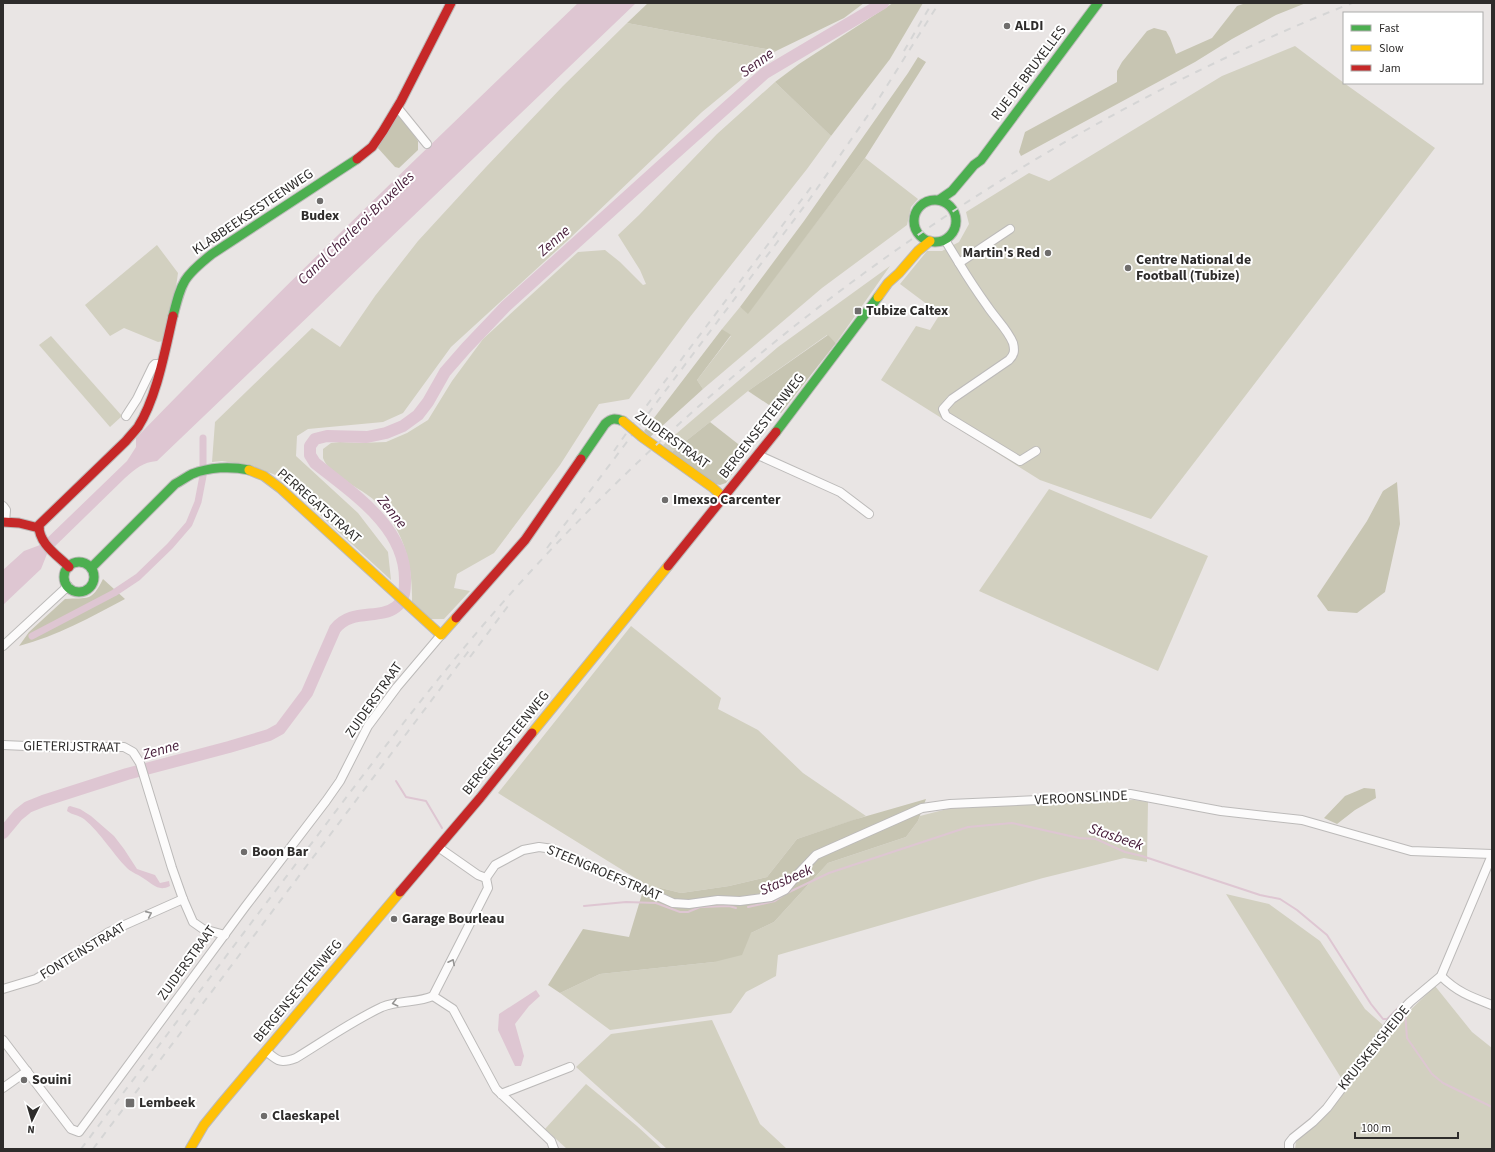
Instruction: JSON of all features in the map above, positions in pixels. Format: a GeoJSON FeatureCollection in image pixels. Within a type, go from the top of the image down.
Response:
{"type":"FeatureCollection","features":[{"type":"Feature","properties":{"kind":"street","name":"KLABBEEKSESTEENWEG"},"geometry":{"type":"LineString","coordinates":[[38,528],[46,517],[71,495],[135,430],[142,420],[150,402],[162,364],[179,292],[187,275],[212,254],[355,161],[372,147],[384,131],[451,3]]}},
{"type":"Feature","properties":{"kind":"street","name":"RUE DE BRUXELLES"},"geometry":{"type":"LineString","coordinates":[[914,240],[914,221],[918,209],[927,202],[939,200],[952,191],[974,165],[981,160],[1098,3]]}},
{"type":"Feature","properties":{"kind":"street"},"geometry":{"type":"LineString","coordinates":[[397,107],[427,144]]}},
{"type":"Feature","properties":{"kind":"street","name":"RUE DE BRUXELLES"},"geometry":{"type":"LineString","coordinates":[[957,204],[964,188],[979,168],[981,160]]}},
{"type":"Feature","properties":{"kind":"street"},"geometry":{"type":"LineString","coordinates":[[888,283],[890,274],[914,240],[923,238],[930,242],[940,242],[949,237],[956,228],[957,204],[950,206],[939,200]]}},
{"type":"Feature","properties":{"kind":"street"},"geometry":{"type":"LineString","coordinates":[[959,263],[1010,229]]}},
{"type":"Feature","properties":{"kind":"street"},"geometry":{"type":"LineString","coordinates":[[945,240],[985,303],[1013,343],[1014,352],[1014,355],[1009,360],[952,399],[943,409],[946,416],[1020,461],[1036,451]]}},
{"type":"Feature","properties":{"kind":"street"},"geometry":{"type":"LineString","coordinates":[[888,283],[895,278],[917,250],[930,242]]}},
{"type":"Feature","properties":{"kind":"street","name":"BERGENSESTEENWEG"},"geometry":{"type":"LineString","coordinates":[[190,1149],[204,1125],[438,847],[724,498],[839,350],[888,283]]}},
{"type":"Feature","properties":{"kind":"street"},"geometry":{"type":"LineString","coordinates":[[126,416],[137,399],[153,366],[155,364],[162,364]]}},
{"type":"Feature","properties":{"kind":"street","name":"ZUIDERSTRAAT"},"geometry":{"type":"LineString","coordinates":[[27,1071],[72,1130],[79,1132],[340,781],[368,726],[397,687],[525,540],[605,424],[610,419],[616,418],[622,421],[712,487],[724,498]]}},
{"type":"Feature","properties":{"kind":"street"},"geometry":{"type":"LineString","coordinates":[[758,455],[840,492],[869,514]]}},
{"type":"Feature","properties":{"kind":"street","name":"PERREGATSTRAAT"},"geometry":{"type":"LineString","coordinates":[[91,568],[175,484],[191,475],[214,468],[237,469],[262,475],[280,488],[441,635]]}},
{"type":"Feature","properties":{"kind":"street"},"geometry":{"type":"LineString","coordinates":[[3,506],[6,510],[4,522],[34,526],[38,528],[38,534],[42,540],[69,567]]}},
{"type":"Feature","properties":{"kind":"street"},"geometry":{"type":"LineString","coordinates":[[80,562],[91,568],[94,578],[90,587],[86,590],[76,592],[68,586],[64,576],[69,567],[74,563],[80,562]]}},
{"type":"Feature","properties":{"kind":"street"},"geometry":{"type":"LineString","coordinates":[[3,646],[68,586]]}},
{"type":"Feature","properties":{"kind":"street","name":"GIETERIJSTRAAT"},"geometry":{"type":"LineString","coordinates":[[3,745],[50,747],[124,747],[133,752],[140,763],[182,899]]}},
{"type":"Feature","properties":{"kind":"street","name":"VEROONSLINDE"},"geometry":{"type":"LineString","coordinates":[[740,901],[771,897],[785,890],[816,855],[922,808],[950,804],[1130,794],[1221,811],[1302,820],[1411,851],[1492,855]]}},
{"type":"Feature","properties":{"kind":"street","name":"STEENGROEFSTRAAT"},"geometry":{"type":"LineString","coordinates":[[486,878],[495,865],[523,850],[542,846],[553,849],[673,903],[689,904],[718,900],[740,901]]}},
{"type":"Feature","properties":{"kind":"street"},"geometry":{"type":"LineString","coordinates":[[266,1051],[277,1060],[283,1062],[288,1061],[296,1058],[357,1020],[382,1007],[394,1003],[433,996],[488,888],[486,878],[478,875],[438,847]]}},
{"type":"Feature","properties":{"kind":"street","name":"KRUISKENSHEIDE"},"geometry":{"type":"LineString","coordinates":[[1290,1149],[1289,1143],[1292,1138],[1313,1122],[1327,1108],[1392,1021],[1410,1002],[1441,976],[1492,855]]}},
{"type":"Feature","properties":{"kind":"street"},"geometry":{"type":"LineString","coordinates":[[182,899],[193,922],[203,929],[225,935]]}},
{"type":"Feature","properties":{"kind":"street","name":"FONTEINSTRAAT"},"geometry":{"type":"LineString","coordinates":[[3,988],[36,979],[109,932],[182,899]]}},
{"type":"Feature","properties":{"kind":"street"},"geometry":{"type":"LineString","coordinates":[[1441,976],[1452,987],[1468,996],[1492,1005]]}},
{"type":"Feature","properties":{"kind":"street"},"geometry":{"type":"LineString","coordinates":[[433,996],[453,1009],[496,1089],[551,1141],[554,1149]]}},
{"type":"Feature","properties":{"kind":"street"},"geometry":{"type":"LineString","coordinates":[[3,1040],[27,1071],[3,1088]]}},
{"type":"Feature","properties":{"kind":"street"},"geometry":{"type":"LineString","coordinates":[[501,1094],[570,1067]]}},
{"type":"Feature","properties":{"kind":"shaded area"},"geometry":{"type":"Polygon","coordinates":[[[648,3],[864,3],[844,18],[776,51],[627,23],[648,3]]]}},
{"type":"Feature","properties":{"kind":"shaded area"},"geometry":{"type":"Polygon","coordinates":[[[893,3],[923,3],[890,59],[831,136],[775,82],[799,64],[893,3]]]}},
{"type":"Feature","properties":{"kind":"shaded area"},"geometry":{"type":"Polygon","coordinates":[[[1246,3],[1306,3],[1276,15],[1232,39],[1195,62],[1021,156],[1019,152],[1025,132],[1117,82],[1117,71],[1122,62],[1147,31],[1154,28],[1166,31],[1176,54],[1212,38],[1237,6],[1246,3]]]}},
{"type":"Feature","properties":{"kind":"shaded area"},"geometry":{"type":"Polygon","coordinates":[[[627,23],[776,51],[702,112],[567,241],[451,347],[403,413],[383,422],[308,429],[297,436],[296,456],[358,513],[388,552],[391,580],[278,476],[253,466],[222,461],[212,462],[215,422],[312,328],[340,347],[375,296],[418,241],[563,86],[627,23]]]}},
{"type":"Feature","properties":{"kind":"shaded area","name":"Centre National de Football (Tubize)"},"geometry":{"type":"Polygon","coordinates":[[[1295,46],[1343,82],[1343,84],[1345,84],[1435,148],[1151,519],[1040,480],[881,380],[916,326],[930,330],[940,314],[900,284],[927,251],[942,251],[959,242],[969,224],[966,212],[1029,173],[1049,181],[1222,76],[1295,46]]]}},
{"type":"Feature","properties":{"kind":"shaded area"},"geometry":{"type":"Polygon","coordinates":[[[918,57],[926,62],[865,158],[748,314],[740,307],[804,221],[918,57]]]}},
{"type":"Feature","properties":{"kind":"shaded area"},"geometry":{"type":"Polygon","coordinates":[[[775,82],[831,136],[807,169],[690,317],[629,399],[599,404],[560,465],[494,553],[457,574],[454,588],[470,591],[444,619],[431,619],[412,602],[411,574],[408,560],[393,523],[385,511],[375,501],[339,476],[326,464],[323,458],[323,449],[331,443],[340,442],[386,442],[407,433],[428,420],[452,381],[483,339],[578,252],[605,250],[620,262],[643,285],[646,284],[640,270],[618,235],[717,134],[775,82]]]}},
{"type":"Feature","properties":{"kind":"shaded area"},"geometry":{"type":"Polygon","coordinates":[[[398,115],[402,118],[418,141],[418,150],[399,168],[395,167],[377,147],[398,115]]]}},
{"type":"Feature","properties":{"kind":"shaded area"},"geometry":{"type":"Polygon","coordinates":[[[865,158],[918,199],[911,207],[907,225],[822,288],[703,389],[697,380],[731,336],[722,329],[740,307],[748,313],[865,158]]]}},
{"type":"Feature","properties":{"kind":"shaded area"},"geometry":{"type":"Polygon","coordinates":[[[157,245],[178,273],[163,341],[158,342],[124,328],[110,336],[85,305],[157,245]]]}},
{"type":"Feature","properties":{"kind":"shaded area"},"geometry":{"type":"Polygon","coordinates":[[[890,266],[836,343],[827,335],[748,391],[672,452],[663,445],[778,347],[890,266]]]}},
{"type":"Feature","properties":{"kind":"shaded area"},"geometry":{"type":"Polygon","coordinates":[[[722,329],[731,335],[697,380],[703,389],[650,437],[644,431],[722,329]]]}},
{"type":"Feature","properties":{"kind":"shaded area"},"geometry":{"type":"Polygon","coordinates":[[[828,335],[836,343],[781,413],[748,391],[828,335]]]}},
{"type":"Feature","properties":{"kind":"shaded area"},"geometry":{"type":"Polygon","coordinates":[[[51,336],[122,416],[110,427],[39,345],[51,336]]]}},
{"type":"Feature","properties":{"kind":"shaded area"},"geometry":{"type":"Polygon","coordinates":[[[710,422],[747,451],[726,483],[720,485],[711,483],[672,452],[710,422]]]}},
{"type":"Feature","properties":{"kind":"shaded area"},"geometry":{"type":"Polygon","coordinates":[[[1397,482],[1400,524],[1385,592],[1357,613],[1328,611],[1317,596],[1367,521],[1383,491],[1397,482]]]}},
{"type":"Feature","properties":{"kind":"shaded area"},"geometry":{"type":"Polygon","coordinates":[[[1049,489],[1208,556],[1158,671],[979,591],[1049,489]]]}},
{"type":"Feature","properties":{"kind":"shaded area"},"geometry":{"type":"Polygon","coordinates":[[[103,579],[125,599],[87,619],[47,637],[19,646],[29,632],[65,599],[84,598],[92,595],[99,587],[103,579]]]}},
{"type":"Feature","properties":{"kind":"shaded area"},"geometry":{"type":"Polygon","coordinates":[[[631,626],[721,698],[718,709],[758,730],[803,773],[866,816],[797,839],[767,877],[729,886],[681,893],[645,884],[498,793],[631,626]]]}},
{"type":"Feature","properties":{"kind":"shaded area"},"geometry":{"type":"Polygon","coordinates":[[[1364,788],[1375,789],[1376,798],[1355,810],[1337,824],[1324,818],[1345,796],[1364,788]]]}},
{"type":"Feature","properties":{"kind":"shaded area"},"geometry":{"type":"Polygon","coordinates":[[[926,799],[918,821],[906,837],[828,863],[774,922],[751,933],[742,955],[714,962],[600,974],[560,993],[548,985],[583,929],[629,937],[645,884],[681,893],[729,886],[767,877],[797,839],[853,820],[926,799]]]}},
{"type":"Feature","properties":{"kind":"shaded area"},"geometry":{"type":"Polygon","coordinates":[[[1134,800],[1148,802],[1147,862],[1124,858],[1043,878],[778,955],[776,976],[746,992],[731,1013],[610,1030],[560,993],[600,974],[714,962],[751,933],[774,922],[828,863],[906,837],[920,816],[951,808],[1134,800]]]}},
{"type":"Feature","properties":{"kind":"shaded area"},"geometry":{"type":"Polygon","coordinates":[[[1226,894],[1269,904],[1320,941],[1365,1009],[1383,1025],[1343,1081],[1226,894]]]}},
{"type":"Feature","properties":{"kind":"shaded area"},"geometry":{"type":"Polygon","coordinates":[[[1435,986],[1472,1032],[1492,1048],[1492,1149],[1295,1149],[1296,1142],[1332,1108],[1392,1028],[1435,986]]]}},
{"type":"Feature","properties":{"kind":"shaded area"},"geometry":{"type":"Polygon","coordinates":[[[712,1020],[760,1124],[787,1149],[667,1149],[576,1067],[611,1034],[712,1020]]]}},
{"type":"Feature","properties":{"kind":"shaded area"},"geometry":{"type":"Polygon","coordinates":[[[586,1084],[637,1126],[662,1149],[567,1149],[545,1129],[586,1084]]]}},
{"type":"Feature","properties":{"kind":"water","name":"Canal Charleroi-Bruxelles"},"geometry":{"type":"Polygon","coordinates":[[[578,3],[636,3],[157,461],[143,464],[125,478],[47,554],[41,569],[3,605],[3,570],[24,551],[40,545],[127,461],[136,447],[136,438],[190,382],[355,218],[578,3]]]}},
{"type":"Feature","properties":{"kind":"water"},"geometry":{"type":"Polygon","coordinates":[[[70,806],[80,809],[91,816],[114,836],[137,869],[155,875],[160,883],[169,881],[170,886],[166,888],[159,888],[129,870],[90,825],[82,818],[67,811],[68,807],[70,806]]]}},
{"type":"Feature","properties":{"kind":"water"},"geometry":{"type":"Polygon","coordinates":[[[536,990],[540,996],[529,1006],[515,1024],[524,1056],[521,1066],[515,1066],[498,1030],[499,1014],[536,990]]]}},
{"type":"Feature","properties":{"kind":"waterway","name":"Zenne"},"geometry":{"type":"LineString","coordinates":[[3,833],[18,815],[28,807],[43,801],[127,774],[269,735],[280,729],[307,693],[335,629],[342,623],[357,616],[389,611],[399,604],[403,598],[405,590],[403,560],[396,543],[374,512],[345,486],[315,463],[310,455],[310,446],[315,439],[327,436],[367,437],[386,433],[403,426],[418,415],[428,402],[445,372],[506,306],[765,73],[883,3]]}},
{"type":"Feature","properties":{"kind":"waterway"},"geometry":{"type":"LineString","coordinates":[[32,636],[114,593],[138,577],[170,546],[189,524],[198,502],[203,476],[203,438]]}},
{"type":"Feature","properties":{"kind":"waterway","name":"Stasbeek"},"geometry":{"type":"LineString","coordinates":[[396,781],[406,797],[426,801],[442,828]]}},
{"type":"Feature","properties":{"kind":"waterway","name":"Stasbeek"},"geometry":{"type":"LineString","coordinates":[[748,907],[775,901],[785,894],[829,873],[968,827],[1012,823],[1079,838],[1096,839],[1125,852],[1142,856],[1260,895],[1280,899],[1297,910],[1327,935],[1371,1004],[1383,1019],[1387,1019],[1400,1006]]}},
{"type":"Feature","properties":{"kind":"waterway","name":"Stasbeek"},"geometry":{"type":"LineString","coordinates":[[584,906],[626,902],[656,903],[680,912],[688,912],[700,907],[729,906],[736,908]]}},
{"type":"Feature","properties":{"kind":"waterway","name":"Stasbeek"},"geometry":{"type":"LineString","coordinates":[[1405,1012],[1407,1038],[1432,1074],[1443,1083],[1492,1107]]}},
{"type":"Feature","properties":{"kind":"railway"},"geometry":{"type":"LineString","coordinates":[[904,51],[932,3]]}},
{"type":"Feature","properties":{"kind":"railway"},"geometry":{"type":"LineString","coordinates":[[547,548],[809,200],[873,108],[939,3]]}},
{"type":"Feature","properties":{"kind":"railway"},"geometry":{"type":"LineString","coordinates":[[81,1149],[357,783],[471,639],[532,570],[619,480],[712,395],[809,315],[910,240],[1015,172],[1124,109],[1237,53],[1352,3]]}},
{"type":"Feature","properties":{"kind":"railway"},"geometry":{"type":"LineString","coordinates":[[614,451],[815,182]]}},
{"type":"Feature","properties":{"kind":"railway"},"geometry":{"type":"LineString","coordinates":[[470,657],[511,602]]}},
{"type":"Feature","properties":{"kind":"railway"},"geometry":{"type":"LineString","coordinates":[[93,1149],[471,648]]}},
{"type":"Feature","properties":{"kind":"traffic: fast"},"geometry":{"type":"LineString","coordinates":[[939,200],[952,191],[974,165],[981,160],[1098,3]]}},
{"type":"Feature","properties":{"kind":"traffic: fast"},"geometry":{"type":"LineString","coordinates":[[173,316],[185,280],[189,274],[202,262],[357,159]]}},
{"type":"Feature","properties":{"kind":"traffic: fast"},"geometry":{"type":"LineString","coordinates":[[931,200],[939,200],[947,203],[953,209],[956,221],[953,233],[947,239],[939,242],[931,242],[923,239],[917,233],[914,225],[914,217],[917,209],[923,203],[931,200]]}},
{"type":"Feature","properties":{"kind":"traffic: fast"},"geometry":{"type":"LineString","coordinates":[[776,432],[878,297]]}},
{"type":"Feature","properties":{"kind":"traffic: fast"},"geometry":{"type":"LineString","coordinates":[[581,459],[607,422],[613,419],[623,421]]}},
{"type":"Feature","properties":{"kind":"traffic: fast"},"geometry":{"type":"LineString","coordinates":[[91,568],[175,484],[192,474],[206,470],[228,468],[249,470]]}},
{"type":"Feature","properties":{"kind":"traffic: fast"},"geometry":{"type":"LineString","coordinates":[[79,562],[85,563],[93,571],[94,577],[93,583],[85,591],[79,592],[73,591],[65,583],[64,577],[65,571],[73,563],[79,562]]}},
{"type":"Feature","properties":{"kind":"traffic: slow"},"geometry":{"type":"LineString","coordinates":[[878,297],[888,283],[918,251],[930,241]]}},
{"type":"Feature","properties":{"kind":"traffic: slow"},"geometry":{"type":"LineString","coordinates":[[623,421],[642,437]]}},
{"type":"Feature","properties":{"kind":"traffic: slow"},"geometry":{"type":"LineString","coordinates":[[642,437],[712,487],[724,498]]}},
{"type":"Feature","properties":{"kind":"traffic: slow"},"geometry":{"type":"LineString","coordinates":[[249,470],[264,476],[280,488],[441,635],[456,618]]}},
{"type":"Feature","properties":{"kind":"traffic: slow"},"geometry":{"type":"LineString","coordinates":[[532,733],[668,566]]}},
{"type":"Feature","properties":{"kind":"traffic: slow"},"geometry":{"type":"LineString","coordinates":[[190,1149],[204,1125],[221,1104],[400,892]]}},
{"type":"Feature","properties":{"kind":"traffic: jam"},"geometry":{"type":"LineString","coordinates":[[357,159],[372,147],[383,131],[401,101],[451,3]]}},
{"type":"Feature","properties":{"kind":"traffic: jam"},"geometry":{"type":"LineString","coordinates":[[69,567],[45,543],[39,525],[126,441],[138,427],[145,415],[155,388],[173,316]]}},
{"type":"Feature","properties":{"kind":"traffic: jam"},"geometry":{"type":"LineString","coordinates":[[668,566],[776,432]]}},
{"type":"Feature","properties":{"kind":"traffic: jam"},"geometry":{"type":"LineString","coordinates":[[456,618],[525,540],[581,459]]}},
{"type":"Feature","properties":{"kind":"traffic: jam"},"geometry":{"type":"LineString","coordinates":[[3,522],[19,523],[39,528]]}},
{"type":"Feature","properties":{"kind":"traffic: jam"},"geometry":{"type":"LineString","coordinates":[[400,892],[480,798],[532,733]]}},
{"type":"Feature","properties":{"kind":"place","name":"ALDI"},"geometry":{"type":"Point","coordinates":[1007,26]}},
{"type":"Feature","properties":{"kind":"place","name":"Budex"},"geometry":{"type":"Point","coordinates":[320,201]}},
{"type":"Feature","properties":{"kind":"place","name":"Martin's Red"},"geometry":{"type":"Point","coordinates":[1048,253]}},
{"type":"Feature","properties":{"kind":"place","name":"Centre National de Football (Tubize)"},"geometry":{"type":"Point","coordinates":[1128,268]}},
{"type":"Feature","properties":{"kind":"place","name":"Tubize Caltex"},"geometry":{"type":"Point","coordinates":[858,311]}},
{"type":"Feature","properties":{"kind":"place","name":"Imexso Carcenter"},"geometry":{"type":"Point","coordinates":[665,500]}},
{"type":"Feature","properties":{"kind":"place","name":"Boon Bar"},"geometry":{"type":"Point","coordinates":[244,852]}},
{"type":"Feature","properties":{"kind":"place","name":"Garage Bourleau"},"geometry":{"type":"Point","coordinates":[394,919]}},
{"type":"Feature","properties":{"kind":"place","name":"Souini"},"geometry":{"type":"Point","coordinates":[24,1080]}},
{"type":"Feature","properties":{"kind":"place","name":"Lembeek"},"geometry":{"type":"Point","coordinates":[130,1103]}},
{"type":"Feature","properties":{"kind":"place","name":"Claeskapel"},"geometry":{"type":"Point","coordinates":[264,1116]}},
{"type":"Feature","properties":{"kind":"water label","name":"Senne"},"geometry":{"type":"Point","coordinates":[757,63]}}]}
